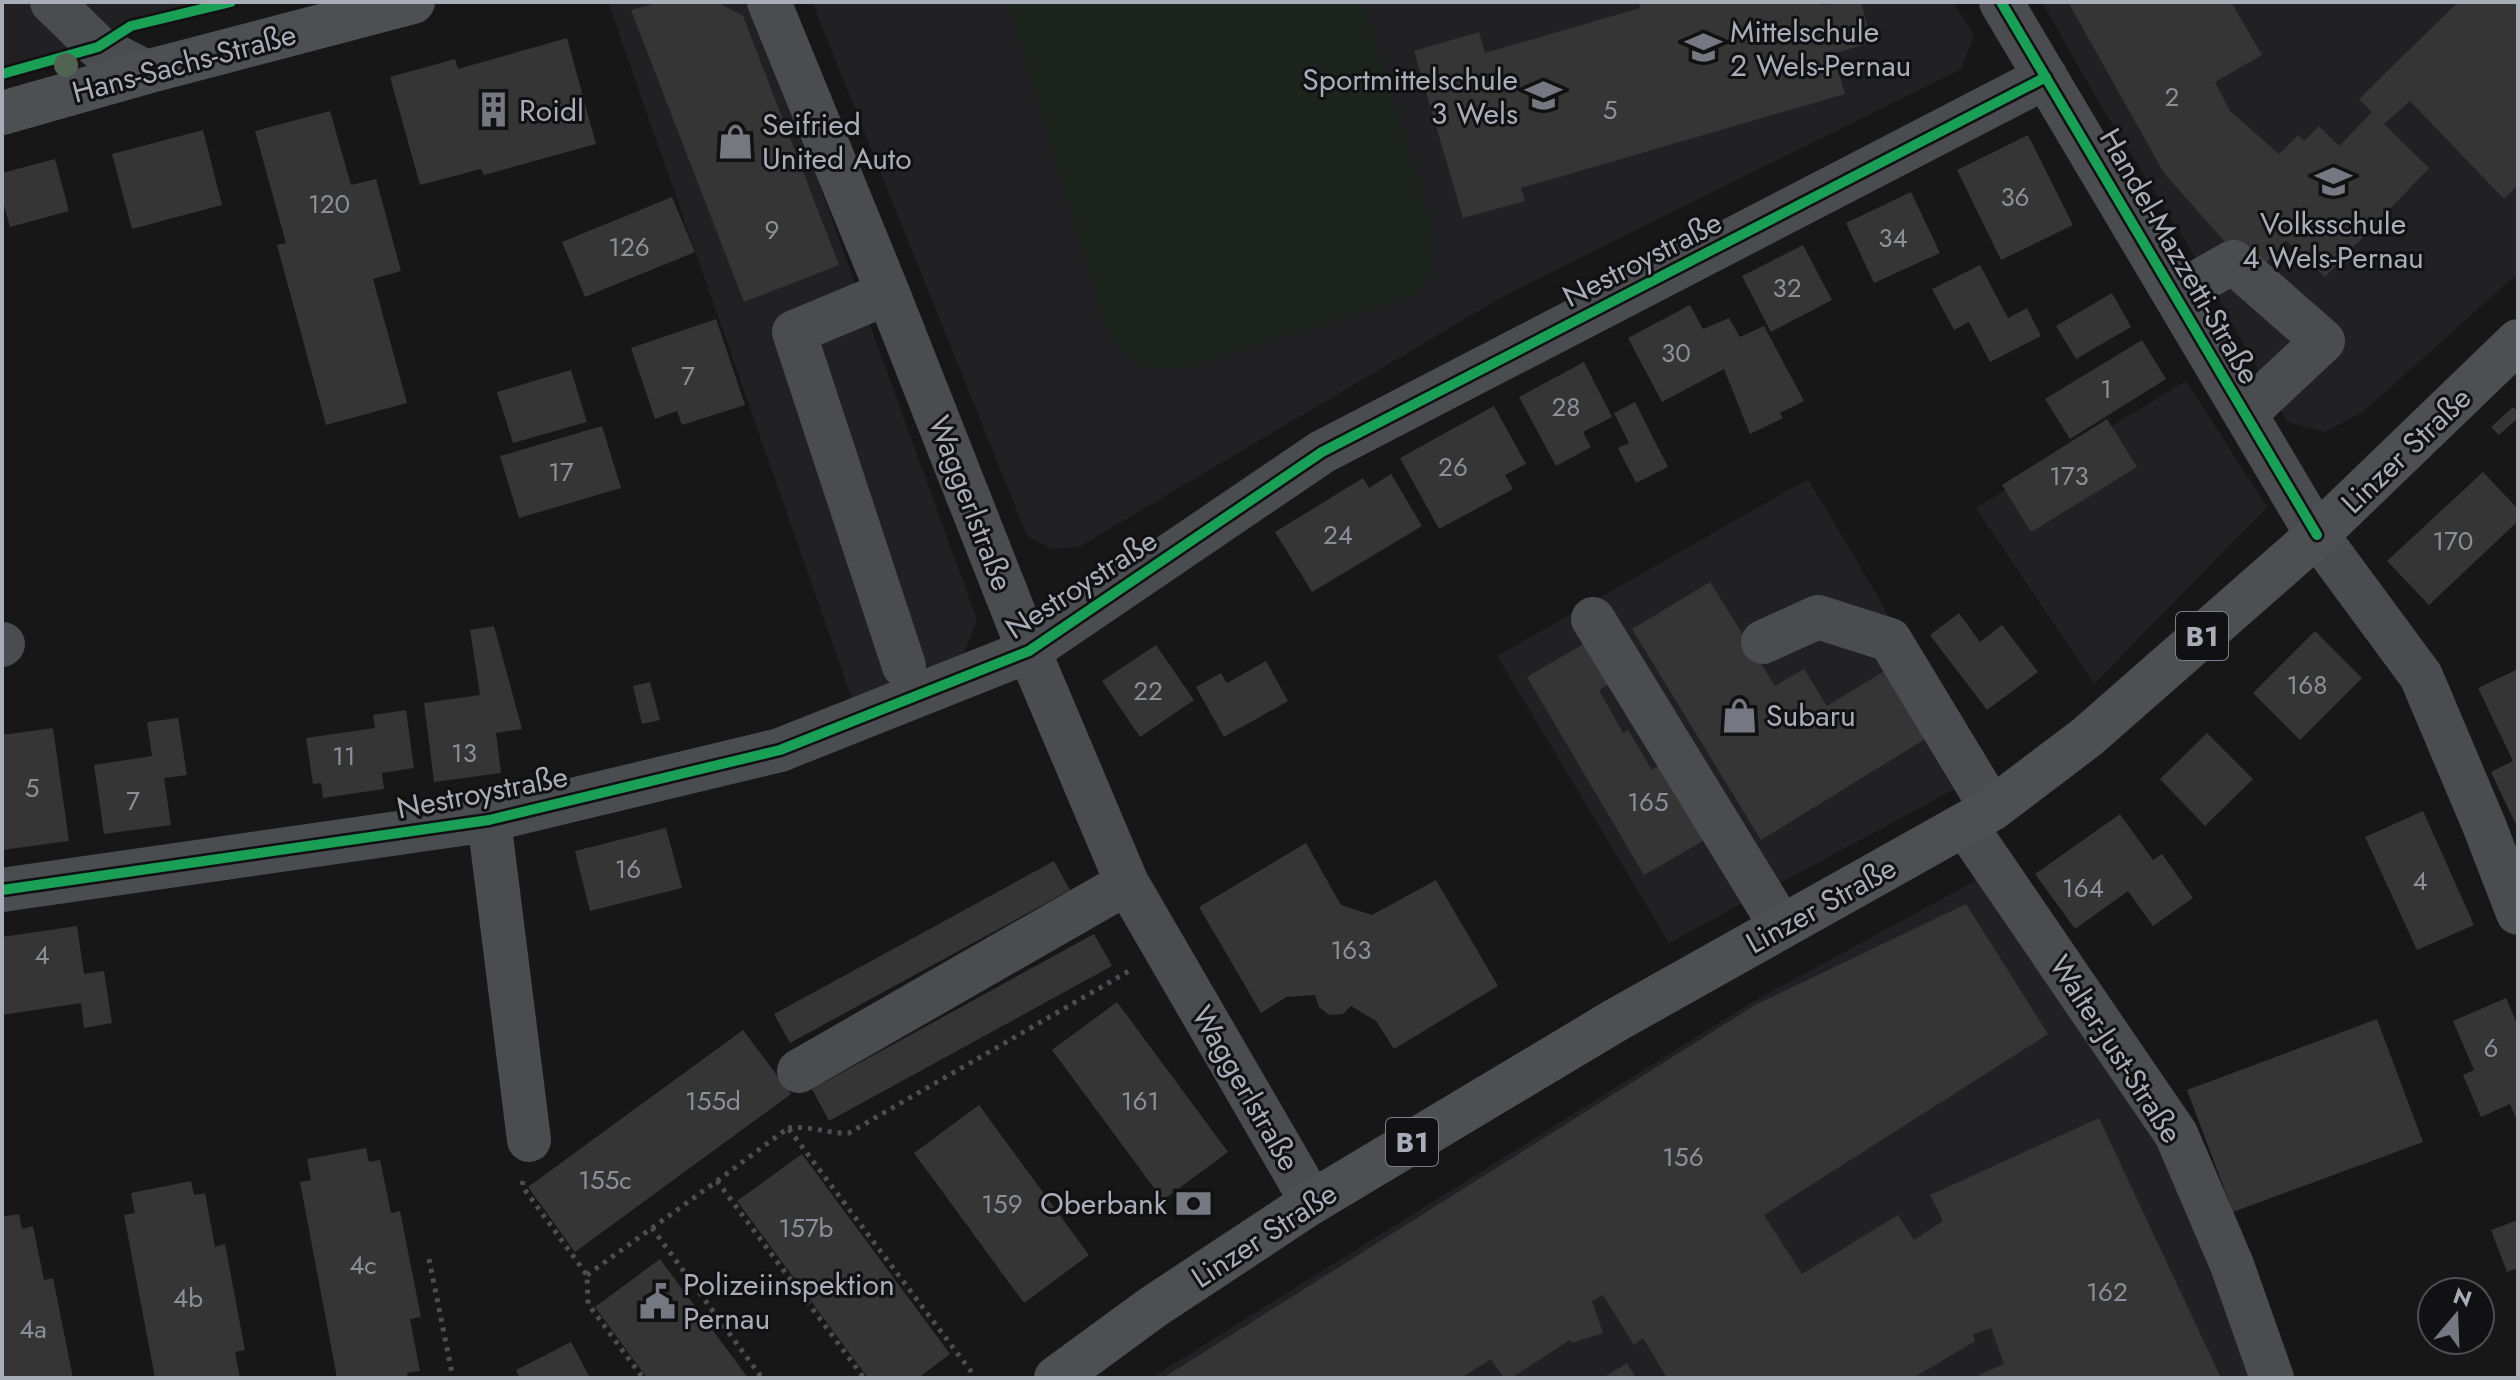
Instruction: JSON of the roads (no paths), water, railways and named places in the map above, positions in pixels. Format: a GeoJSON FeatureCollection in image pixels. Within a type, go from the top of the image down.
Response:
{"type":"FeatureCollection","features":[{"type":"Feature","properties":{"kind":"main road","name":"Hans-Sachs-Straße"},"geometry":{"type":"LineString","coordinates":[[2,113],[413,2]]}},
{"type":"Feature","properties":{"kind":"main road","name":"Linzer Straße"},"geometry":{"type":"LineString","coordinates":[[1056,1378],[1153,1307],[1312,1202],[1616,1020],[1979,817],[2087,737],[2317,535],[2509,356]]}},
{"type":"Feature","properties":{"kind":"street"},"geometry":{"type":"LineString","coordinates":[[52,2],[98,47],[146,72]]}},
{"type":"Feature","properties":{"kind":"street","name":"Waggerlstraße"},"geometry":{"type":"LineString","coordinates":[[769,2],[1029,651],[1127,883],[1312,1202]]}},
{"type":"Feature","properties":{"kind":"street","name":"Handel-Mazzetti-Straße"},"geometry":{"type":"LineString","coordinates":[[2001,2],[2317,535],[2421,676],[2514,891]]}},
{"type":"Feature","properties":{"kind":"street","name":"Nestroystraße"},"geometry":{"type":"LineString","coordinates":[[2,890],[489,820],[780,750],[1029,651],[1322,452],[2046,77]]}},
{"type":"Feature","properties":{"kind":"street"},"geometry":{"type":"LineString","coordinates":[[2175,295],[2233,262],[2323,341],[2245,414]]}},
{"type":"Feature","properties":{"kind":"street"},"geometry":{"type":"LineString","coordinates":[[888,293],[794,332],[904,666]]}},
{"type":"Feature","properties":{"kind":"street","name":"Walter-Just-Straße"},"geometry":{"type":"LineString","coordinates":[[1763,642],[1818,617],[1890,640],[1979,817],[2176,1134],[2232,1265],[2272,1378]]}},
{"type":"Feature","properties":{"kind":"street"},"geometry":{"type":"LineString","coordinates":[[1593,619],[1781,926]]}},
{"type":"Feature","properties":{"kind":"street"},"geometry":{"type":"LineString","coordinates":[[489,820],[529,1140]]}},
{"type":"Feature","properties":{"kind":"street"},"geometry":{"type":"LineString","coordinates":[[799,1071],[1127,883]]}},
{"type":"Feature","properties":{"kind":"place","name":"Mittelschule 2 Wels-Pernau"},"geometry":{"type":"Point","coordinates":[1704,48]}},
{"type":"Feature","properties":{"kind":"place","name":"Sportmittelschule 3 Wels"},"geometry":{"type":"Point","coordinates":[1544,96]}},
{"type":"Feature","properties":{"kind":"place","name":"Roidl"},"geometry":{"type":"Point","coordinates":[493,110]}},
{"type":"Feature","properties":{"kind":"place","name":"Seifried United Auto"},"geometry":{"type":"Point","coordinates":[736,141]}},
{"type":"Feature","properties":{"kind":"place","name":"Volksschule 4 Wels-Pernau"},"geometry":{"type":"Point","coordinates":[2333,182]}},
{"type":"Feature","properties":{"kind":"place","name":"Subaru"},"geometry":{"type":"Point","coordinates":[1740,715]}},
{"type":"Feature","properties":{"kind":"place","name":"Oberbank"},"geometry":{"type":"Point","coordinates":[1193,1203]}},
{"type":"Feature","properties":{"kind":"place","name":"Polizeiinspektion Pernau"},"geometry":{"type":"Point","coordinates":[657,1301]}}]}
